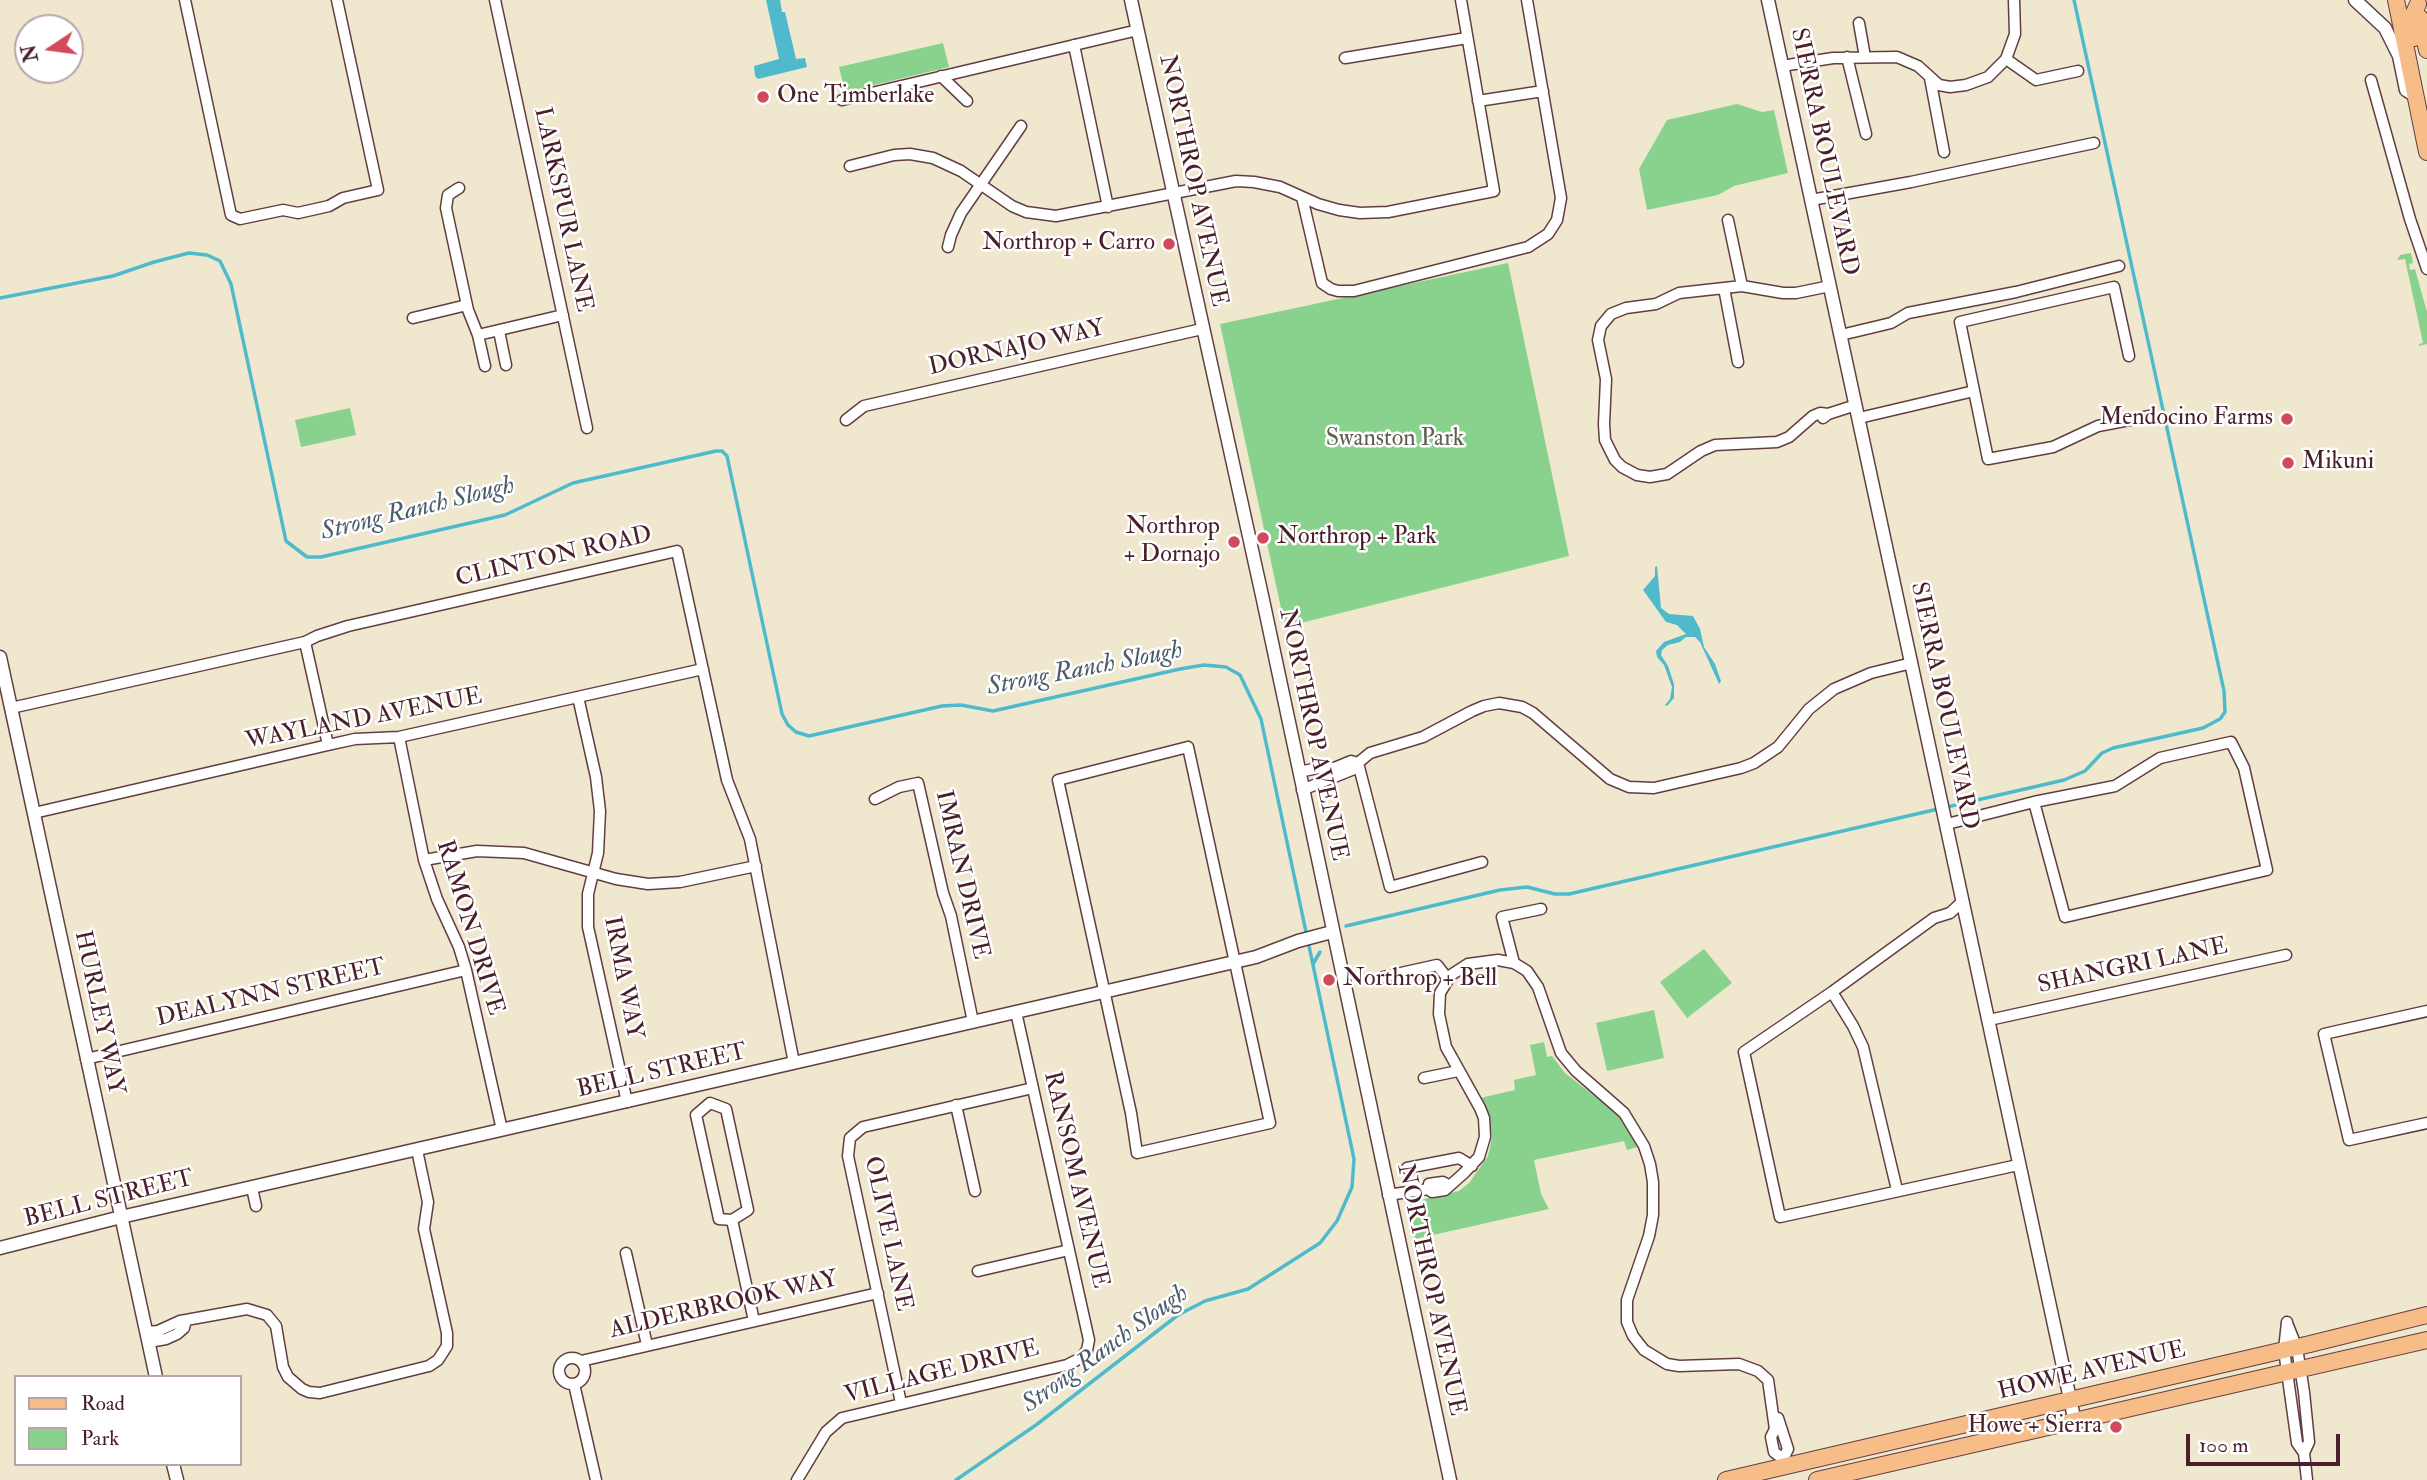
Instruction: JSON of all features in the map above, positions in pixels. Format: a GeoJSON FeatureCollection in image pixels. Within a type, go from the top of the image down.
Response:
{"type":"FeatureCollection","features":[{"type":"Feature","properties":{"kind":"main road"},"geometry":{"type":"LineString","coordinates":[[2396,0],[2427,152]]}},
{"type":"Feature","properties":{"kind":"main road"},"geometry":{"type":"LineString","coordinates":[[2416,96],[2422,84],[2411,19],[2417,1]]}},
{"type":"Feature","properties":{"kind":"main road"},"geometry":{"type":"LineString","coordinates":[[2417,1],[2427,50]]}},
{"type":"Feature","properties":{"kind":"main road","name":"HOWE AVENUE"},"geometry":{"type":"LineString","coordinates":[[1726,1480],[2071,1401],[2427,1315]]}},
{"type":"Feature","properties":{"kind":"main road","name":"HOWE AVENUE"},"geometry":{"type":"LineString","coordinates":[[1817,1480],[1863,1475],[2075,1422],[2427,1340]]}},
{"type":"Feature","properties":{"kind":"main road"},"geometry":{"type":"LineString","coordinates":[[1863,1475],[1876,1458],[1942,1443],[1956,1426]]}},
{"type":"Feature","properties":{"kind":"street"},"geometry":{"type":"LineString","coordinates":[[185,0],[231,215],[240,219],[283,210],[298,213],[378,190],[337,0]]}},
{"type":"Feature","properties":{"kind":"street","name":"LARKSPUR LANE"},"geometry":{"type":"LineString","coordinates":[[495,0],[587,428]]}},
{"type":"Feature","properties":{"kind":"street","name":"NORTHROP AVENUE"},"geometry":{"type":"LineString","coordinates":[[1131,0],[1450,1480]]}},
{"type":"Feature","properties":{"kind":"street"},"geometry":{"type":"LineString","coordinates":[[850,166],[879,157],[910,154],[947,163],[1012,206],[1041,215],[1063,216],[1218,183],[1254,182],[1280,187],[1339,211],[1374,214],[1494,191],[1461,0]]}},
{"type":"Feature","properties":{"kind":"street"},"geometry":{"type":"LineString","coordinates":[[1302,197],[1322,283],[1331,289],[1354,291],[1528,247],[1548,234],[1557,220],[1561,198],[1527,0]]}},
{"type":"Feature","properties":{"kind":"street","name":"SIERRA BOULEVARD"},"geometry":{"type":"LineString","coordinates":[[1768,0],[2075,1422]]}},
{"type":"Feature","properties":{"kind":"street"},"geometry":{"type":"LineString","coordinates":[[1782,66],[1821,59],[1887,56],[1918,66],[1930,78],[1945,87],[1966,85],[1988,77],[2006,59],[2015,34],[2014,0]]}},
{"type":"Feature","properties":{"kind":"street"},"geometry":{"type":"LineString","coordinates":[[2355,0],[2385,28],[2399,56],[2406,90],[2416,96]]}},
{"type":"Feature","properties":{"kind":"street"},"geometry":{"type":"LineString","coordinates":[[1859,23],[1865,57]]}},
{"type":"Feature","properties":{"kind":"street"},"geometry":{"type":"LineString","coordinates":[[842,100],[1138,30]]}},
{"type":"Feature","properties":{"kind":"street"},"geometry":{"type":"LineString","coordinates":[[1345,58],[1467,38]]}},
{"type":"Feature","properties":{"kind":"street"},"geometry":{"type":"LineString","coordinates":[[1074,45],[1108,206]]}},
{"type":"Feature","properties":{"kind":"street"},"geometry":{"type":"LineString","coordinates":[[1847,57],[1866,134]]}},
{"type":"Feature","properties":{"kind":"street"},"geometry":{"type":"LineString","coordinates":[[2006,59],[2036,80],[2078,71]]}},
{"type":"Feature","properties":{"kind":"street"},"geometry":{"type":"LineString","coordinates":[[941,76],[967,101]]}},
{"type":"Feature","properties":{"kind":"street"},"geometry":{"type":"LineString","coordinates":[[1930,78],[1944,152]]}},
{"type":"Feature","properties":{"kind":"street"},"geometry":{"type":"LineString","coordinates":[[2371,80],[2427,269]]}},
{"type":"Feature","properties":{"kind":"street"},"geometry":{"type":"LineString","coordinates":[[1478,101],[1543,91]]}},
{"type":"Feature","properties":{"kind":"street"},"geometry":{"type":"LineString","coordinates":[[948,247],[957,220],[1021,126]]}},
{"type":"Feature","properties":{"kind":"street"},"geometry":{"type":"LineString","coordinates":[[1811,200],[2094,143]]}},
{"type":"Feature","properties":{"kind":"street"},"geometry":{"type":"LineString","coordinates":[[459,188],[450,192],[446,203],[467,305],[485,366]]}},
{"type":"Feature","properties":{"kind":"street"},"geometry":{"type":"LineString","coordinates":[[1728,220],[1742,286]]}},
{"type":"Feature","properties":{"kind":"street"},"geometry":{"type":"LineString","coordinates":[[1841,335],[1891,323],[1908,313],[2016,292],[2119,266]]}},
{"type":"Feature","properties":{"kind":"street"},"geometry":{"type":"LineString","coordinates":[[1830,286],[1796,293],[1742,286],[1679,293],[1646,307],[1619,310],[1604,321],[1599,330],[1598,341],[1606,379],[1604,432],[1610,452],[1622,467],[1643,477],[1661,476],[1715,445],[1777,442],[1789,437],[1819,413],[1857,411],[1974,391]]}},
{"type":"Feature","properties":{"kind":"street"},"geometry":{"type":"LineString","coordinates":[[2129,356],[2114,287],[1960,322],[1988,459],[2053,447],[2098,426],[2150,416]]}},
{"type":"Feature","properties":{"kind":"street"},"geometry":{"type":"LineString","coordinates":[[1724,288],[1738,362]]}},
{"type":"Feature","properties":{"kind":"street"},"geometry":{"type":"LineString","coordinates":[[413,318],[467,305]]}},
{"type":"Feature","properties":{"kind":"street"},"geometry":{"type":"LineString","coordinates":[[478,335],[563,315]]}},
{"type":"Feature","properties":{"kind":"street","name":"DORNAJO WAY"},"geometry":{"type":"LineString","coordinates":[[846,420],[864,406],[1202,329]]}},
{"type":"Feature","properties":{"kind":"street"},"geometry":{"type":"LineString","coordinates":[[499,331],[506,365]]}},
{"type":"Feature","properties":{"kind":"street","name":"CLINTON ROAD"},"geometry":{"type":"LineString","coordinates":[[11,708],[305,642],[348,626],[677,551],[727,780],[750,839],[794,1063]]}},
{"type":"Feature","properties":{"kind":"street"},"geometry":{"type":"LineString","coordinates":[[305,642],[328,745]]}},
{"type":"Feature","properties":{"kind":"street","name":"HURLEY WAY"},"geometry":{"type":"LineString","coordinates":[[0,657],[156,1375]]}},
{"type":"Feature","properties":{"kind":"street"},"geometry":{"type":"LineString","coordinates":[[1302,790],[1335,772],[1354,769],[1370,752],[1423,737],[1472,710],[1499,703],[1522,707],[1533,713],[1619,784],[1639,789],[1654,788],[1754,763],[1778,747],[1808,709],[1834,689],[1871,673],[1912,663]]}},
{"type":"Feature","properties":{"kind":"street","name":"WAYLAND AVENUE"},"geometry":{"type":"LineString","coordinates":[[34,813],[355,739],[399,737],[703,669]]}},
{"type":"Feature","properties":{"kind":"street","name":"IRMA WAY"},"geometry":{"type":"LineString","coordinates":[[578,697],[599,801],[600,832],[588,894],[588,927],[627,1102]]}},
{"type":"Feature","properties":{"kind":"street","name":"RAMON DRIVE"},"geometry":{"type":"LineString","coordinates":[[399,737],[424,860],[432,888],[466,970],[502,1130]]}},
{"type":"Feature","properties":{"kind":"street"},"geometry":{"type":"LineString","coordinates":[[1945,814],[2034,802],[2115,786],[2160,758],[2231,742],[2244,768],[2267,870],[2064,917],[2034,802]]}},
{"type":"Feature","properties":{"kind":"street"},"geometry":{"type":"LineString","coordinates":[[1188,747],[1270,1123],[1137,1153],[1132,1113],[1105,992],[1058,780],[1188,747]]}},
{"type":"Feature","properties":{"kind":"street"},"geometry":{"type":"LineString","coordinates":[[1358,763],[1390,887],[1482,862]]}},
{"type":"Feature","properties":{"kind":"street"},"geometry":{"type":"LineString","coordinates":[[1298,772],[1318,768],[1335,772]]}},
{"type":"Feature","properties":{"kind":"street","name":"IMRAN DRIVE"},"geometry":{"type":"LineString","coordinates":[[875,799],[892,790],[918,783],[943,893],[951,916],[973,1022]]}},
{"type":"Feature","properties":{"kind":"street"},"geometry":{"type":"LineString","coordinates":[[424,860],[454,853],[500,851],[546,858],[632,882],[664,884],[756,866]]}},
{"type":"Feature","properties":{"kind":"street"},"geometry":{"type":"LineString","coordinates":[[1963,901],[1950,913],[1934,918],[1744,1052],[1780,1217],[2018,1165]]}},
{"type":"Feature","properties":{"kind":"street"},"geometry":{"type":"LineString","coordinates":[[1514,963],[1502,917],[1541,909]]}},
{"type":"Feature","properties":{"kind":"street","name":"BELL STREET"},"geometry":{"type":"LineString","coordinates":[[0,1248],[121,1217],[1235,962],[1311,936],[1332,932]]}},
{"type":"Feature","properties":{"kind":"street","name":"SHANGRI LANE"},"geometry":{"type":"LineString","coordinates":[[1989,1020],[2286,955]]}},
{"type":"Feature","properties":{"kind":"street"},"geometry":{"type":"LineString","coordinates":[[1388,1195],[1428,1189],[1432,1192],[1445,1190],[1472,1167],[1483,1147],[1486,1129],[1480,1108],[1446,1047],[1439,1014],[1440,993],[1448,979],[1460,968],[1477,961],[1498,960],[1514,963],[1527,971],[1538,987],[1561,1053],[1576,1071],[1624,1113],[1644,1146],[1650,1164],[1654,1189],[1653,1215],[1649,1236],[1627,1300],[1628,1322],[1633,1336],[1652,1357],[1667,1364],[1679,1366],[1728,1363],[1748,1366],[1768,1380],[1777,1429],[1771,1437],[1774,1452],[1782,1468]]}},
{"type":"Feature","properties":{"kind":"street"},"geometry":{"type":"LineString","coordinates":[[1383,976],[1437,965],[1448,979]]}},
{"type":"Feature","properties":{"kind":"street","name":"DEALYNN STREET"},"geometry":{"type":"LineString","coordinates":[[86,1059],[466,970]]}},
{"type":"Feature","properties":{"kind":"street"},"geometry":{"type":"LineString","coordinates":[[1832,992],[1863,1047],[1897,1190]]}},
{"type":"Feature","properties":{"kind":"street"},"geometry":{"type":"LineString","coordinates":[[2427,1011],[2324,1034],[2349,1140],[2427,1123]]}},
{"type":"Feature","properties":{"kind":"street","name":"RANSOM AVENUE"},"geometry":{"type":"LineString","coordinates":[[1016,1012],[1089,1340],[1084,1355]]}},
{"type":"Feature","properties":{"kind":"street"},"geometry":{"type":"LineString","coordinates":[[1424,1079],[1458,1071]]}},
{"type":"Feature","properties":{"kind":"street"},"geometry":{"type":"LineString","coordinates":[[705,1084],[710,1103]]}},
{"type":"Feature","properties":{"kind":"street","name":"OLIVE LANE"},"geometry":{"type":"LineString","coordinates":[[901,1403],[848,1156],[850,1138],[863,1127],[1033,1087]]}},
{"type":"Feature","properties":{"kind":"street"},"geometry":{"type":"LineString","coordinates":[[710,1103],[726,1108],[748,1210],[732,1220],[719,1219],[696,1115],[710,1103]]}},
{"type":"Feature","properties":{"kind":"street"},"geometry":{"type":"LineString","coordinates":[[956,1105],[975,1191]]}},
{"type":"Feature","properties":{"kind":"street"},"geometry":{"type":"LineString","coordinates":[[148,1337],[177,1334],[184,1328],[186,1320],[247,1309],[267,1315],[276,1326],[288,1377],[302,1389],[320,1393],[429,1366],[438,1360],[447,1346],[447,1333],[424,1229],[428,1202],[417,1150]]}},
{"type":"Feature","properties":{"kind":"street"},"geometry":{"type":"LineString","coordinates":[[1407,1168],[1459,1158],[1472,1167]]}},
{"type":"Feature","properties":{"kind":"street"},"geometry":{"type":"LineString","coordinates":[[251,1188],[256,1206]]}},
{"type":"Feature","properties":{"kind":"street"},"geometry":{"type":"LineString","coordinates":[[732,1220],[754,1321]]}},
{"type":"Feature","properties":{"kind":"street"},"geometry":{"type":"LineString","coordinates":[[978,1271],[1069,1250]]}},
{"type":"Feature","properties":{"kind":"street"},"geometry":{"type":"LineString","coordinates":[[626,1253],[647,1345]]}},
{"type":"Feature","properties":{"kind":"street","name":"ALDERBROOK WAY"},"geometry":{"type":"LineString","coordinates":[[581,1362],[585,1373],[582,1380],[574,1384],[562,1380],[560,1367],[569,1359],[581,1362],[878,1293]]}},
{"type":"Feature","properties":{"kind":"street"},"geometry":{"type":"LineString","coordinates":[[2290,1349],[2294,1371],[2297,1443],[2304,1453],[2307,1480]]}},
{"type":"Feature","properties":{"kind":"street","name":"VILLAGE DRIVE"},"geometry":{"type":"LineString","coordinates":[[797,1480],[827,1432],[836,1422],[850,1415],[1067,1365],[1084,1355]]}},
{"type":"Feature","properties":{"kind":"street","name":"ALDERBROOK WAY"},"geometry":{"type":"LineString","coordinates":[[574,1384],[596,1480]]}},
{"type":"Feature","properties":{"kind":"green space"},"geometry":{"type":"Polygon","coordinates":[[[943,43],[949,67],[845,92],[839,67],[943,43]]]}},
{"type":"Feature","properties":{"kind":"green space"},"geometry":{"type":"Polygon","coordinates":[[[1737,104],[1762,112],[1774,110],[1788,173],[1734,186],[1718,195],[1647,210],[1639,169],[1667,120],[1737,104]]]}},
{"type":"Feature","properties":{"kind":"green space"},"geometry":{"type":"Polygon","coordinates":[[[2411,253],[2413,263],[2409,264],[2410,270],[2415,269],[2427,312],[2427,344],[2419,346],[2423,343],[2405,259],[2397,260],[2400,255],[2411,253]]]}},
{"type":"Feature","properties":{"kind":"green space","name":"Swanston Park"},"geometry":{"type":"Polygon","coordinates":[[[1508,263],[1569,556],[1285,627],[1220,324],[1508,263]]]}},
{"type":"Feature","properties":{"kind":"green space"},"geometry":{"type":"Polygon","coordinates":[[[350,408],[356,435],[301,447],[295,420],[350,408]]]}},
{"type":"Feature","properties":{"kind":"green space"},"geometry":{"type":"Polygon","coordinates":[[[1704,949],[1732,983],[1687,1018],[1660,982],[1704,949]]]}},
{"type":"Feature","properties":{"kind":"green space"},"geometry":{"type":"Polygon","coordinates":[[[1654,1010],[1664,1058],[1607,1071],[1596,1023],[1654,1010]]]}},
{"type":"Feature","properties":{"kind":"green space"},"geometry":{"type":"Polygon","coordinates":[[[1544,1042],[1547,1057],[1552,1056],[1565,1073],[1614,1111],[1623,1121],[1637,1147],[1627,1150],[1624,1141],[1534,1160],[1541,1194],[1549,1209],[1415,1239],[1407,1203],[1459,1191],[1469,1183],[1488,1156],[1492,1138],[1490,1121],[1480,1098],[1515,1090],[1514,1080],[1536,1075],[1530,1045],[1544,1042]]]}},
{"type":"Feature","properties":{"kind":"water"},"geometry":{"type":"Polygon","coordinates":[[[766,0],[780,0],[796,59],[805,58],[807,67],[758,79],[754,66],[779,59],[766,0]]]}},
{"type":"Feature","properties":{"kind":"water"},"geometry":{"type":"Polygon","coordinates":[[[1657,566],[1661,608],[1669,614],[1693,616],[1700,629],[1704,647],[1715,664],[1721,681],[1719,684],[1700,642],[1695,637],[1686,637],[1680,642],[1668,645],[1661,655],[1674,684],[1674,698],[1667,706],[1665,705],[1670,699],[1672,687],[1656,651],[1664,642],[1686,634],[1677,625],[1666,622],[1643,590],[1655,576],[1657,566]]]}},
{"type":"Feature","properties":{"kind":"waterway"},"geometry":{"type":"LineString","coordinates":[[1346,926],[1500,890],[1527,887],[1555,894],[1569,894],[2064,780],[2085,771],[2102,753],[2113,748],[2203,728],[2220,719],[2225,712],[2224,691],[2074,0]]}},
{"type":"Feature","properties":{"kind":"waterway","name":"Strong Ranch Slough"},"geometry":{"type":"LineString","coordinates":[[0,298],[113,276],[189,253],[207,255],[220,261],[231,284],[286,541],[307,557],[321,557],[505,515],[573,483],[722,451],[727,456],[782,714],[796,732],[809,736],[942,706],[961,705],[993,711],[1204,665],[1226,667],[1240,675],[1261,719],[1354,1159],[1352,1187],[1337,1221],[1320,1243],[1248,1289],[1205,1301],[1178,1315],[1036,1425],[956,1480]]}},
{"type":"Feature","properties":{"kind":"waterway"},"geometry":{"type":"LineString","coordinates":[[1313,964],[1320,952]]}},
{"type":"Feature","properties":{"kind":"place","name":"One Timberlake"},"geometry":{"type":"Point","coordinates":[763,97]}},
{"type":"Feature","properties":{"kind":"place","name":"Northrop + Carro"},"geometry":{"type":"Point","coordinates":[1169,244]}},
{"type":"Feature","properties":{"kind":"place","name":"Mendocino Farms"},"geometry":{"type":"Point","coordinates":[2287,419]}},
{"type":"Feature","properties":{"kind":"place","name":"Mikuni"},"geometry":{"type":"Point","coordinates":[2288,463]}},
{"type":"Feature","properties":{"kind":"place","name":"Northrop + Park"},"geometry":{"type":"Point","coordinates":[1263,538]}},
{"type":"Feature","properties":{"kind":"place","name":"Northrop + Dornajo"},"geometry":{"type":"Point","coordinates":[1234,542]}},
{"type":"Feature","properties":{"kind":"place","name":"Northrop + Bell"},"geometry":{"type":"Point","coordinates":[1329,980]}},
{"type":"Feature","properties":{"kind":"place","name":"Howe + Sierra"},"geometry":{"type":"Point","coordinates":[2116,1427]}}]}
